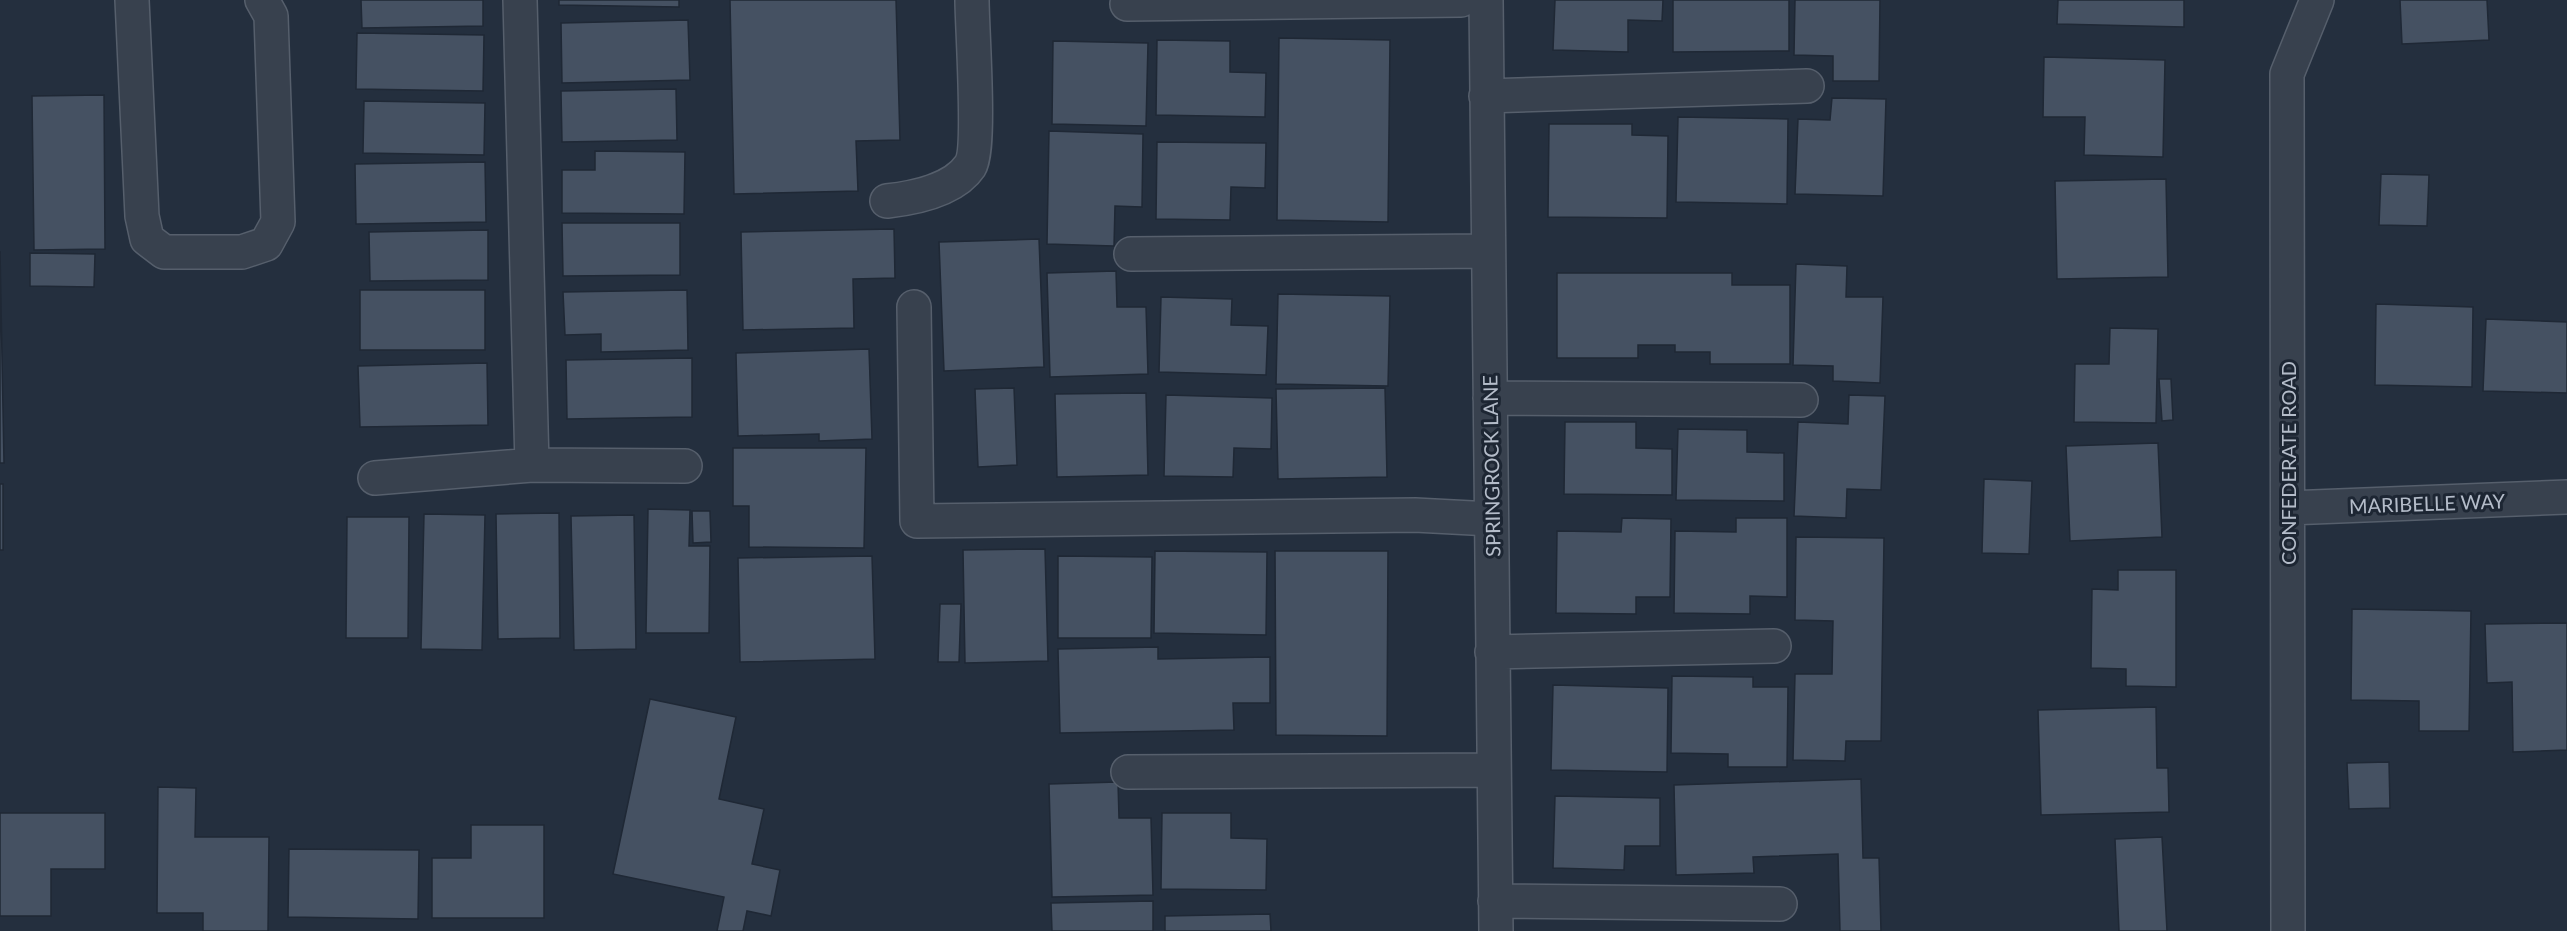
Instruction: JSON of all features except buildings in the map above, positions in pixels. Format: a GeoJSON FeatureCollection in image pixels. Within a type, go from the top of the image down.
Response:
{"type":"FeatureCollection","features":[{"type":"Feature","properties":{"kind":"street"},"geometry":{"type":"LineString","coordinates":[[132,0],[142,216],[147,239],[164,252],[242,252],[266,244],[278,222],[271,16],[262,0]]}},
{"type":"Feature","properties":{"kind":"street"},"geometry":{"type":"LineString","coordinates":[[519,0],[532,465]]}},
{"type":"Feature","properties":{"kind":"street"},"geometry":{"type":"LineString","coordinates":[[887,201],[903,199],[951,184],[971,165],[975,134],[972,0]]}},
{"type":"Feature","properties":{"kind":"street"},"geometry":{"type":"LineString","coordinates":[[1127,4],[1461,0]]}},
{"type":"Feature","properties":{"kind":"street","name":"SPRINGROCK LANE"},"geometry":{"type":"LineString","coordinates":[[1486,0],[1496,916]]}},
{"type":"Feature","properties":{"kind":"street","name":"CONFEDERATE ROAD"},"geometry":{"type":"LineString","coordinates":[[2288,931],[2287,74],[2317,0]]}},
{"type":"Feature","properties":{"kind":"street"},"geometry":{"type":"LineString","coordinates":[[1486,96],[1807,86]]}},
{"type":"Feature","properties":{"kind":"street"},"geometry":{"type":"LineString","coordinates":[[1131,254],[1488,252]]}},
{"type":"Feature","properties":{"kind":"street"},"geometry":{"type":"LineString","coordinates":[[914,307],[917,521],[1415,515],[1491,519]]}},
{"type":"Feature","properties":{"kind":"street"},"geometry":{"type":"LineString","coordinates":[[1490,398],[1801,400]]}},
{"type":"Feature","properties":{"kind":"street"},"geometry":{"type":"LineString","coordinates":[[375,478],[532,465],[685,466]]}},
{"type":"Feature","properties":{"kind":"street","name":"MARIBELLE WAY"},"geometry":{"type":"LineString","coordinates":[[2288,508],[2567,497]]}},
{"type":"Feature","properties":{"kind":"street"},"geometry":{"type":"LineString","coordinates":[[1492,652],[1774,646]]}},
{"type":"Feature","properties":{"kind":"street"},"geometry":{"type":"LineString","coordinates":[[1128,772],[1494,770]]}},
{"type":"Feature","properties":{"kind":"street"},"geometry":{"type":"LineString","coordinates":[[1496,916],[1780,904]]}}]}
